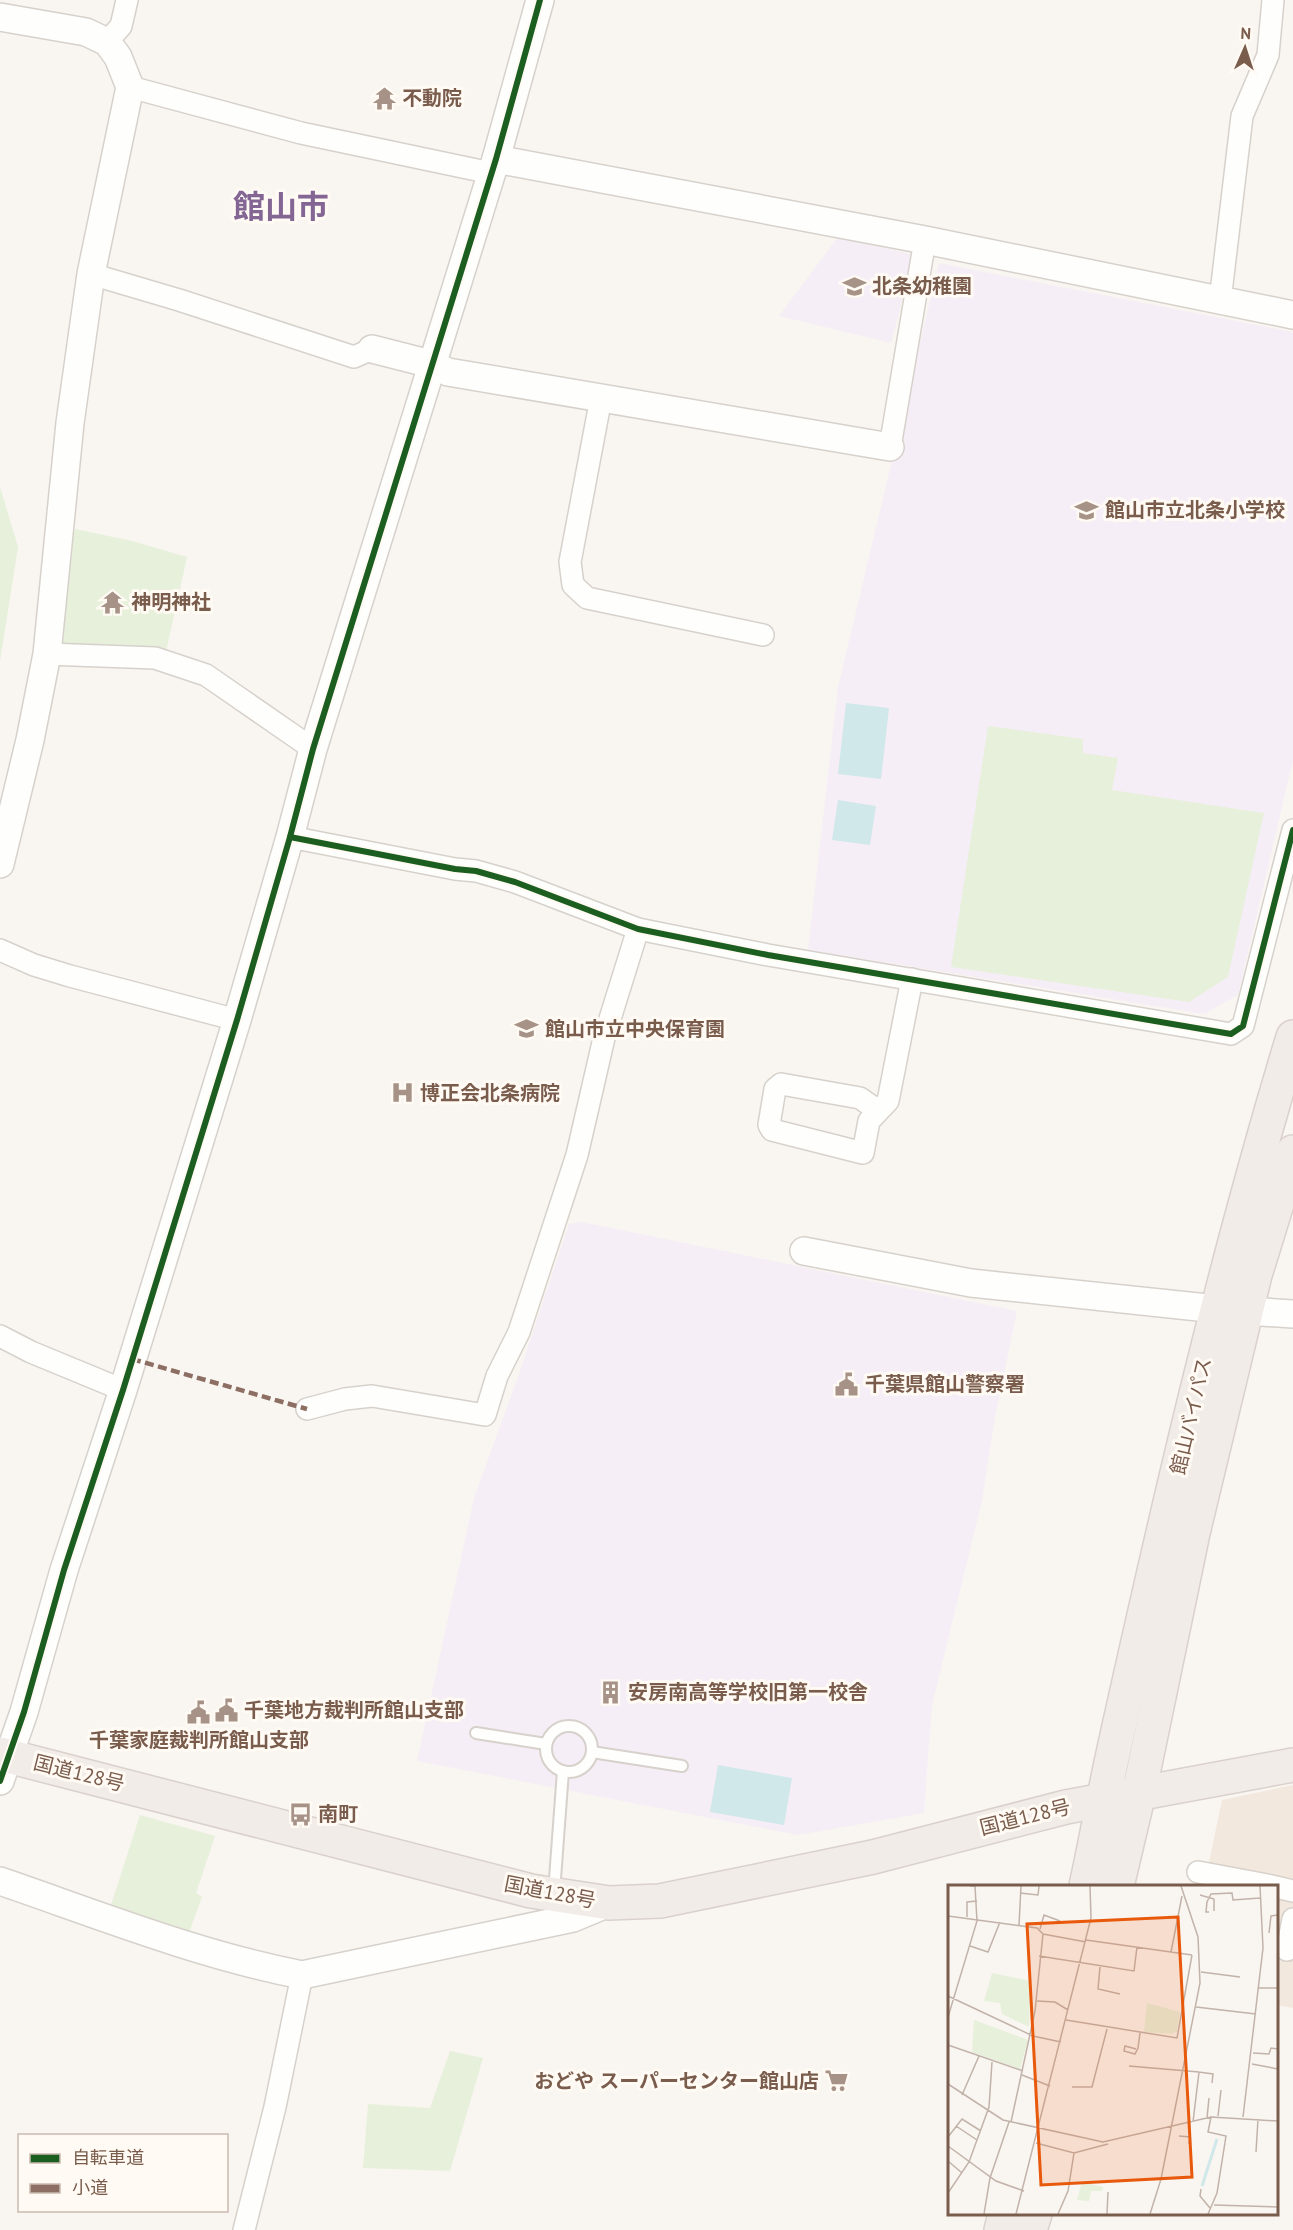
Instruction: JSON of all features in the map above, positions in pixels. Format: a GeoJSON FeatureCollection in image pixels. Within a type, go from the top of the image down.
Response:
{"type":"FeatureCollection","features":[{"type":"Feature","properties":{"kind":"highway","name":"館山バイパス"},"geometry":{"type":"LineString","coordinates":[[1117,1885],[1193,1533],[1261,1143],[1293,1037]]}},
{"type":"Feature","properties":{"kind":"highway","name":"館山バイパス"},"geometry":{"type":"LineString","coordinates":[[1086,1885],[1104,1799],[1232,1310],[1256,1275],[1293,1152]]}},
{"type":"Feature","properties":{"kind":"highway","name":"国道128号"},"geometry":{"type":"LineString","coordinates":[[3,1764],[554,1895],[609,1903],[660,1901],[704,1893],[873,1857],[1022,1817],[1139,1792]]}},
{"type":"Feature","properties":{"kind":"highway"},"geometry":{"type":"LineString","coordinates":[[1139,1792],[1293,1765]]}},
{"type":"Feature","properties":{"kind":"highway"},"geometry":{"type":"LineString","coordinates":[[1001,2230],[1005,2215]]}},
{"type":"Feature","properties":{"kind":"highway"},"geometry":{"type":"LineString","coordinates":[[1030,2230],[1035,2215]]}},
{"type":"Feature","properties":{"kind":"street"},"geometry":{"type":"LineString","coordinates":[[107,42],[121,26],[128,0]]}},
{"type":"Feature","properties":{"kind":"street"},"geometry":{"type":"LineString","coordinates":[[3,1764],[24,1712],[64,1570],[123,1389],[237,1020],[313,749],[493,166],[540,0]]}},
{"type":"Feature","properties":{"kind":"street"},"geometry":{"type":"LineString","coordinates":[[1220,301],[1242,116],[1268,55],[1273,0]]}},
{"type":"Feature","properties":{"kind":"street"},"geometry":{"type":"LineString","coordinates":[[0,16],[86,32],[107,42],[118,57],[130,87],[91,274],[70,423],[47,654],[30,740],[0,864]]}},
{"type":"Feature","properties":{"kind":"street"},"geometry":{"type":"LineString","coordinates":[[130,87],[301,133],[925,240],[1293,315]]}},
{"type":"Feature","properties":{"kind":"street"},"geometry":{"type":"LineString","coordinates":[[91,274],[199,306],[354,357],[372,350],[431,364],[448,372],[890,447],[925,240]]}},
{"type":"Feature","properties":{"kind":"street"},"geometry":{"type":"LineString","coordinates":[[601,398],[570,562],[573,585],[587,598],[763,635]]}},
{"type":"Feature","properties":{"kind":"street"},"geometry":{"type":"LineString","coordinates":[[47,654],[155,658],[206,675],[313,749]]}},
{"type":"Feature","properties":{"kind":"street"},"geometry":{"type":"LineString","coordinates":[[290,837],[455,869],[476,871],[515,882],[638,929],[768,955],[1231,1034],[1244,1026],[1293,830]]}},
{"type":"Feature","properties":{"kind":"street"},"geometry":{"type":"LineString","coordinates":[[307,1409],[345,1399],[372,1396],[485,1415],[497,1376],[519,1332],[577,1155],[604,1038],[638,929]]}},
{"type":"Feature","properties":{"kind":"street"},"geometry":{"type":"LineString","coordinates":[[0,950],[34,965],[70,976],[237,1020]]}},
{"type":"Feature","properties":{"kind":"street"},"geometry":{"type":"LineString","coordinates":[[877,1110],[860,1098],[780,1084],[775,1089],[769,1125],[772,1130],[863,1153],[869,1121],[888,1101],[912,979]]}},
{"type":"Feature","properties":{"kind":"street"},"geometry":{"type":"LineString","coordinates":[[804,1251],[971,1284],[1293,1314]]}},
{"type":"Feature","properties":{"kind":"street"},"geometry":{"type":"LineString","coordinates":[[0,1336],[31,1352],[123,1389]]}},
{"type":"Feature","properties":{"kind":"street"},"geometry":{"type":"LineString","coordinates":[[1198,1872],[1262,1885]]}},
{"type":"Feature","properties":{"kind":"street"},"geometry":{"type":"LineString","coordinates":[[0,1881],[197,1948],[265,1968],[302,1975],[573,1918],[609,1903]]}},
{"type":"Feature","properties":{"kind":"street"},"geometry":{"type":"LineString","coordinates":[[1278,1887],[1293,1891]]}},
{"type":"Feature","properties":{"kind":"street"},"geometry":{"type":"LineString","coordinates":[[1286,1950],[1293,1919]]}},
{"type":"Feature","properties":{"kind":"street"},"geometry":{"type":"LineString","coordinates":[[244,2230],[275,2107],[302,1975]]}},
{"type":"Feature","properties":{"kind":"lane"},"geometry":{"type":"LineString","coordinates":[[561,1727],[577,1727],[589,1736],[592,1752],[585,1766],[579,1770],[563,1771],[557,1769],[548,1758],[546,1744],[554,1731],[561,1727]]}},
{"type":"Feature","properties":{"kind":"lane"},"geometry":{"type":"LineString","coordinates":[[476,1733],[546,1744]]}},
{"type":"Feature","properties":{"kind":"lane"},"geometry":{"type":"LineString","coordinates":[[592,1752],[682,1766]]}},
{"type":"Feature","properties":{"kind":"lane"},"geometry":{"type":"LineString","coordinates":[[554,1895],[563,1771]]}},
{"type":"Feature","properties":{"kind":"shaded area","name":"北条幼稚園"},"geometry":{"type":"Polygon","coordinates":[[[838,237],[914,255],[891,343],[779,316],[838,237]]]}},
{"type":"Feature","properties":{"kind":"shaded area","name":"館山市立北条小学校"},"geometry":{"type":"Polygon","coordinates":[[[939,263],[1293,332],[1293,760],[1238,995],[1204,1014],[808,950],[838,687],[939,263]]]}},
{"type":"Feature","properties":{"kind":"shaded area"},"geometry":{"type":"Polygon","coordinates":[[[582,1222],[1017,1311],[995,1417],[982,1501],[932,1705],[924,1813],[798,1835],[417,1761],[474,1498],[519,1374],[569,1224],[582,1222]]]}},
{"type":"Feature","properties":{"kind":"shaded area"},"geometry":{"type":"Polygon","coordinates":[[[1293,1785],[1293,2008],[1278,2005],[1278,1885],[1204,1885],[1222,1800],[1293,1785]]]}},
{"type":"Feature","properties":{"kind":"green space"},"geometry":{"type":"Polygon","coordinates":[[[0,487],[18,547],[0,661],[0,487]]]}},
{"type":"Feature","properties":{"kind":"green space"},"geometry":{"type":"Polygon","coordinates":[[[75,529],[132,541],[187,557],[165,656],[65,647],[61,638],[69,547],[75,529]]]}},
{"type":"Feature","properties":{"kind":"green space"},"geometry":{"type":"Polygon","coordinates":[[[988,726],[1083,739],[1083,753],[1118,758],[1112,790],[1264,813],[1228,977],[1189,1002],[951,967],[988,726]]]}},
{"type":"Feature","properties":{"kind":"green space"},"geometry":{"type":"Polygon","coordinates":[[[140,1815],[215,1836],[196,1893],[202,1897],[188,1935],[111,1905],[140,1815]]]}},
{"type":"Feature","properties":{"kind":"green space"},"geometry":{"type":"Polygon","coordinates":[[[450,2051],[483,2058],[450,2171],[363,2168],[368,2104],[430,2108],[450,2051]]]}},
{"type":"Feature","properties":{"kind":"water"},"geometry":{"type":"Polygon","coordinates":[[[846,703],[889,708],[881,779],[838,774],[846,703]]]}},
{"type":"Feature","properties":{"kind":"water"},"geometry":{"type":"Polygon","coordinates":[[[838,800],[876,806],[870,845],[832,840],[838,800]]]}},
{"type":"Feature","properties":{"kind":"water"},"geometry":{"type":"Polygon","coordinates":[[[718,1765],[792,1778],[784,1825],[710,1812],[718,1765]]]}},
{"type":"Feature","properties":{"kind":"marked path"},"geometry":{"type":"LineString","coordinates":[[132,1359],[307,1409]]}},
{"type":"Feature","properties":{"kind":"cycle path"},"geometry":{"type":"LineString","coordinates":[[0,1781],[24,1712],[64,1570],[123,1390],[237,1020],[313,749],[496,159],[540,0]]}},
{"type":"Feature","properties":{"kind":"cycle path"},"geometry":{"type":"LineString","coordinates":[[290,837],[455,869],[476,871],[515,882],[638,929],[768,955],[1231,1034],[1243,1026],[1293,830]]}},
{"type":"Feature","properties":{"kind":"place","name":"不動院"},"geometry":{"type":"Point","coordinates":[384,98]}},
{"type":"Feature","properties":{"kind":"place","name":"北条幼稚園"},"geometry":{"type":"Point","coordinates":[854,286]}},
{"type":"Feature","properties":{"kind":"place","name":"館山市立北条小学校"},"geometry":{"type":"Point","coordinates":[1087,510]}},
{"type":"Feature","properties":{"kind":"place","name":"神明神社"},"geometry":{"type":"Point","coordinates":[113,602]}},
{"type":"Feature","properties":{"kind":"place","name":"館山市立中央保育園"},"geometry":{"type":"Point","coordinates":[527,1029]}},
{"type":"Feature","properties":{"kind":"place","name":"博正会北条病院"},"geometry":{"type":"Point","coordinates":[402,1093]}},
{"type":"Feature","properties":{"kind":"place","name":"千葉県館山警察署"},"geometry":{"type":"Point","coordinates":[847,1384]}},
{"type":"Feature","properties":{"kind":"place","name":"安房南高等学校旧第一校舎"},"geometry":{"type":"Point","coordinates":[610,1692]}},
{"type":"Feature","properties":{"kind":"place","name":"千葉地方裁判所館山支部"},"geometry":{"type":"Point","coordinates":[226,1710]}},
{"type":"Feature","properties":{"kind":"place","name":"千葉家庭裁判所館山支部"},"geometry":{"type":"Point","coordinates":[199,1713]}},
{"type":"Feature","properties":{"kind":"place","name":"南町"},"geometry":{"type":"Point","coordinates":[300,1814]}},
{"type":"Feature","properties":{"kind":"place","name":"おどや スーパーセンター館山店"},"geometry":{"type":"Point","coordinates":[837,2081]}},
{"type":"Feature","properties":{"kind":"district","name":"館山市"},"geometry":{"type":"Point","coordinates":[281,206]}}]}
